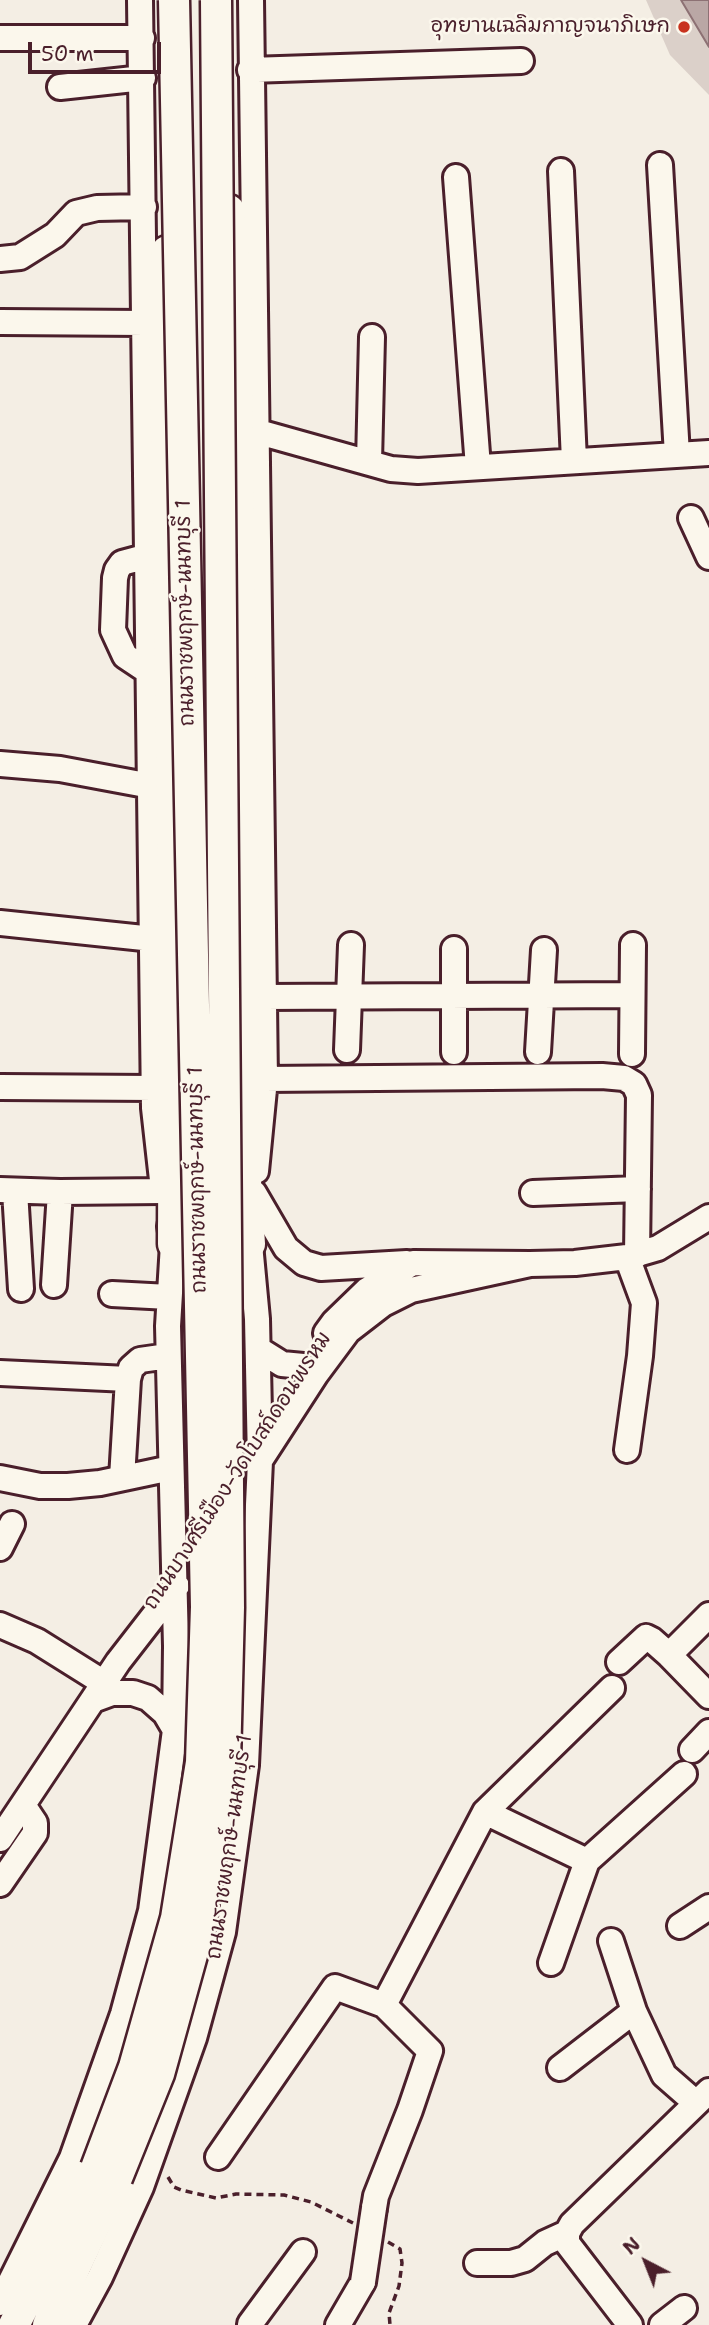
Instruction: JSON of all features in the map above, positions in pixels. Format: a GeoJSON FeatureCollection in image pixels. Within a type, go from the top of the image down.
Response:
{"type":"FeatureCollection","features":[{"type":"Feature","properties":{"kind":"main road","name":"ถนนราชพฤกษ์-นนทบุรี 1"},"geometry":{"type":"LineString","coordinates":[[48,2325],[106,2173],[176,1918],[201,1762],[206,1594],[174,0]]}},
{"type":"Feature","properties":{"kind":"main road","name":"ถนนราชพฤกษ์-นนทบุรี 1"},"geometry":{"type":"LineString","coordinates":[[14,2325],[106,2173],[159,2074],[200,1926],[225,1762],[229,1594],[216,0]]}},
{"type":"Feature","properties":{"kind":"main road"},"geometry":{"type":"LineString","coordinates":[[215,64],[236,282],[244,929],[243,1136],[250,1244]]}},
{"type":"Feature","properties":{"kind":"main road"},"geometry":{"type":"LineString","coordinates":[[173,1244],[163,935],[164,310],[175,67]]}},
{"type":"Feature","properties":{"kind":"street","name":"ถนนราชพฤกษ์-นนทบุรี 1"},"geometry":{"type":"LineString","coordinates":[[0,2303],[72,2158],[123,2014],[151,1911],[175,1730],[176,1627],[169,1297],[173,1244],[163,1191],[154,1081],[163,935],[151,786],[140,0]]}},
{"type":"Feature","properties":{"kind":"street","name":"ถนนราชพฤกษ์-นนทบุรี 1"},"geometry":{"type":"LineString","coordinates":[[74,2325],[100,2277],[141,2187],[194,2038],[223,1932],[246,1765],[253,1632],[250,1463],[260,1435],[250,1244],[265,1079],[251,0]]}},
{"type":"Feature","properties":{"kind":"street"},"geometry":{"type":"LineString","coordinates":[[0,38],[142,38]]}},
{"type":"Feature","properties":{"kind":"street"},"geometry":{"type":"LineString","coordinates":[[250,70],[521,61]]}},
{"type":"Feature","properties":{"kind":"street"},"geometry":{"type":"LineString","coordinates":[[60,87],[143,78]]}},
{"type":"Feature","properties":{"kind":"street"},"geometry":{"type":"LineString","coordinates":[[660,165],[677,455]]}},
{"type":"Feature","properties":{"kind":"street"},"geometry":{"type":"LineString","coordinates":[[561,171],[574,461]]}},
{"type":"Feature","properties":{"kind":"street"},"geometry":{"type":"LineString","coordinates":[[456,177],[478,467]]}},
{"type":"Feature","properties":{"kind":"street"},"geometry":{"type":"LineString","coordinates":[[0,259],[20,257],[55,235],[76,214],[97,208],[144,207]]}},
{"type":"Feature","properties":{"kind":"street"},"geometry":{"type":"LineString","coordinates":[[0,322],[145,323]]}},
{"type":"Feature","properties":{"kind":"street"},"geometry":{"type":"LineString","coordinates":[[369,462],[373,337]]}},
{"type":"Feature","properties":{"kind":"street"},"geometry":{"type":"LineString","coordinates":[[255,431],[391,469],[418,471],[709,453]]}},
{"type":"Feature","properties":{"kind":"street"},"geometry":{"type":"LineString","coordinates":[[691,518],[709,557]]}},
{"type":"Feature","properties":{"kind":"street"},"geometry":{"type":"LineString","coordinates":[[148,556],[122,563],[117,570],[113,630],[125,656],[149,672]]}},
{"type":"Feature","properties":{"kind":"street"},"geometry":{"type":"LineString","coordinates":[[0,764],[60,769],[151,786]]}},
{"type":"Feature","properties":{"kind":"street"},"geometry":{"type":"LineString","coordinates":[[0,923],[163,935]]}},
{"type":"Feature","properties":{"kind":"street"},"geometry":{"type":"LineString","coordinates":[[632,1054],[633,944]]}},
{"type":"Feature","properties":{"kind":"street"},"geometry":{"type":"LineString","coordinates":[[347,1050],[351,945]]}},
{"type":"Feature","properties":{"kind":"street"},"geometry":{"type":"LineString","coordinates":[[454,949],[454,1052]]}},
{"type":"Feature","properties":{"kind":"street"},"geometry":{"type":"LineString","coordinates":[[538,1052],[544,950]]}},
{"type":"Feature","properties":{"kind":"street"},"geometry":{"type":"LineString","coordinates":[[264,997],[632,995]]}},
{"type":"Feature","properties":{"kind":"street"},"geometry":{"type":"LineString","coordinates":[[0,1072],[154,1081]]}},
{"type":"Feature","properties":{"kind":"street"},"geometry":{"type":"LineString","coordinates":[[265,1079],[589,1076],[624,1078],[634,1084],[639,1096],[638,1189],[632,1256],[643,1303],[640,1356],[626,1450]]}},
{"type":"Feature","properties":{"kind":"street"},"geometry":{"type":"LineString","coordinates":[[0,1087],[154,1081]]}},
{"type":"Feature","properties":{"kind":"street"},"geometry":{"type":"LineString","coordinates":[[533,1193],[638,1189]]}},
{"type":"Feature","properties":{"kind":"street"},"geometry":{"type":"LineString","coordinates":[[21,1289],[8,1190],[163,1191]]}},
{"type":"Feature","properties":{"kind":"street"},"geometry":{"type":"LineString","coordinates":[[54,1285],[60,1192]]}},
{"type":"Feature","properties":{"kind":"street"},"geometry":{"type":"LineString","coordinates":[[254,1193],[286,1248],[303,1263],[321,1268],[413,1263]]}},
{"type":"Feature","properties":{"kind":"street","name":"ถนนบางศรีเมือง-วัดโบสถ์ดอนพรหม"},"geometry":{"type":"LineString","coordinates":[[260,1435],[334,1322],[368,1290],[413,1263],[575,1263],[632,1256],[657,1248],[709,1217]]}},
{"type":"Feature","properties":{"kind":"street","name":"ถนนบางศรีเมือง-วัดโบสถ์ดอนพรหม"},"geometry":{"type":"LineString","coordinates":[[2,1832],[23,1805],[118,1662],[174,1563],[348,1331],[383,1304],[411,1290],[530,1264]]}},
{"type":"Feature","properties":{"kind":"street"},"geometry":{"type":"LineString","coordinates":[[112,1294],[169,1297]]}},
{"type":"Feature","properties":{"kind":"street"},"geometry":{"type":"LineString","coordinates":[[122,1478],[128,1379],[131,1368],[140,1360],[172,1354],[203,1379],[224,1375],[244,1359],[257,1340],[282,1364],[303,1366]]}},
{"type":"Feature","properties":{"kind":"street"},"geometry":{"type":"LineString","coordinates":[[172,1354],[191,1406],[210,1441],[250,1463]]}},
{"type":"Feature","properties":{"kind":"street"},"geometry":{"type":"LineString","coordinates":[[0,1373],[128,1379]]}},
{"type":"Feature","properties":{"kind":"street","name":"ถนนบางศรีเมือง-วัดโบสถ์ดอนพรหม"},"geometry":{"type":"LineString","coordinates":[[118,1662],[175,1589],[250,1463]]}},
{"type":"Feature","properties":{"kind":"street"},"geometry":{"type":"LineString","coordinates":[[0,1478],[40,1486],[100,1483],[172,1468]]}},
{"type":"Feature","properties":{"kind":"street"},"geometry":{"type":"LineString","coordinates":[[0,1548],[12,1524]]}},
{"type":"Feature","properties":{"kind":"street"},"geometry":{"type":"LineString","coordinates":[[176,1627],[195,1614],[218,1609],[235,1615],[253,1632]]}},
{"type":"Feature","properties":{"kind":"street"},"geometry":{"type":"LineString","coordinates":[[668,1655],[709,1615]]}},
{"type":"Feature","properties":{"kind":"street"},"geometry":{"type":"LineString","coordinates":[[0,1625],[37,1641],[98,1692],[133,1693],[148,1698],[164,1713],[175,1730]]}},
{"type":"Feature","properties":{"kind":"street"},"geometry":{"type":"LineString","coordinates":[[619,1662],[646,1637],[709,1696]]}},
{"type":"Feature","properties":{"kind":"street"},"geometry":{"type":"LineString","coordinates":[[384,2005],[485,1812],[612,1688]]}},
{"type":"Feature","properties":{"kind":"street"},"geometry":{"type":"LineString","coordinates":[[692,1750],[709,1732]]}},
{"type":"Feature","properties":{"kind":"street"},"geometry":{"type":"LineString","coordinates":[[551,1963],[587,1861],[684,1774]]}},
{"type":"Feature","properties":{"kind":"street"},"geometry":{"type":"LineString","coordinates":[[0,1884],[35,1833],[35,1823],[23,1805]]}},
{"type":"Feature","properties":{"kind":"street"},"geometry":{"type":"LineString","coordinates":[[485,1812],[587,1861]]}},
{"type":"Feature","properties":{"kind":"street"},"geometry":{"type":"LineString","coordinates":[[680,1926],[709,1907]]}},
{"type":"Feature","properties":{"kind":"street"},"geometry":{"type":"LineString","coordinates":[[611,1941],[634,2011],[664,2075],[703,2097],[572,2224],[567,2233],[567,2243],[630,2325]]}},
{"type":"Feature","properties":{"kind":"street"},"geometry":{"type":"LineString","coordinates":[[218,2157],[335,1987],[384,2005],[430,2051],[376,2196],[363,2281],[338,2325]]}},
{"type":"Feature","properties":{"kind":"street"},"geometry":{"type":"LineString","coordinates":[[560,2068],[634,2011]]}},
{"type":"Feature","properties":{"kind":"street"},"geometry":{"type":"LineString","coordinates":[[477,2263],[511,2263],[525,2259],[545,2243],[567,2233]]}},
{"type":"Feature","properties":{"kind":"street"},"geometry":{"type":"LineString","coordinates":[[251,2325],[303,2252]]}},
{"type":"Feature","properties":{"kind":"street"},"geometry":{"type":"LineString","coordinates":[[662,2325],[684,2308]]}},
{"type":"Feature","properties":{"kind":"path"},"geometry":{"type":"LineString","coordinates":[[164,2171],[174,2187],[181,2190],[216,2198],[244,2194],[284,2195],[311,2202],[355,2225]]}},
{"type":"Feature","properties":{"kind":"path"},"geometry":{"type":"LineString","coordinates":[[384,2240],[400,2249],[402,2263],[389,2313],[390,2325]]}},
{"type":"Feature","properties":{"kind":"shaded area","name":"อุทยานเฉลิมกาญจนาภิเษก"},"geometry":{"type":"Polygon","coordinates":[[[646,0],[709,0],[709,95],[670,55],[646,0]]]}},
{"type":"Feature","properties":{"kind":"shaded area"},"geometry":{"type":"Polygon","coordinates":[[[681,0],[709,0],[709,47],[681,0]]]}},
{"type":"Feature","properties":{"kind":"place","name":"อุทยานเฉลิมกาญจนาภิเษก"},"geometry":{"type":"Point","coordinates":[684,27]}}]}
